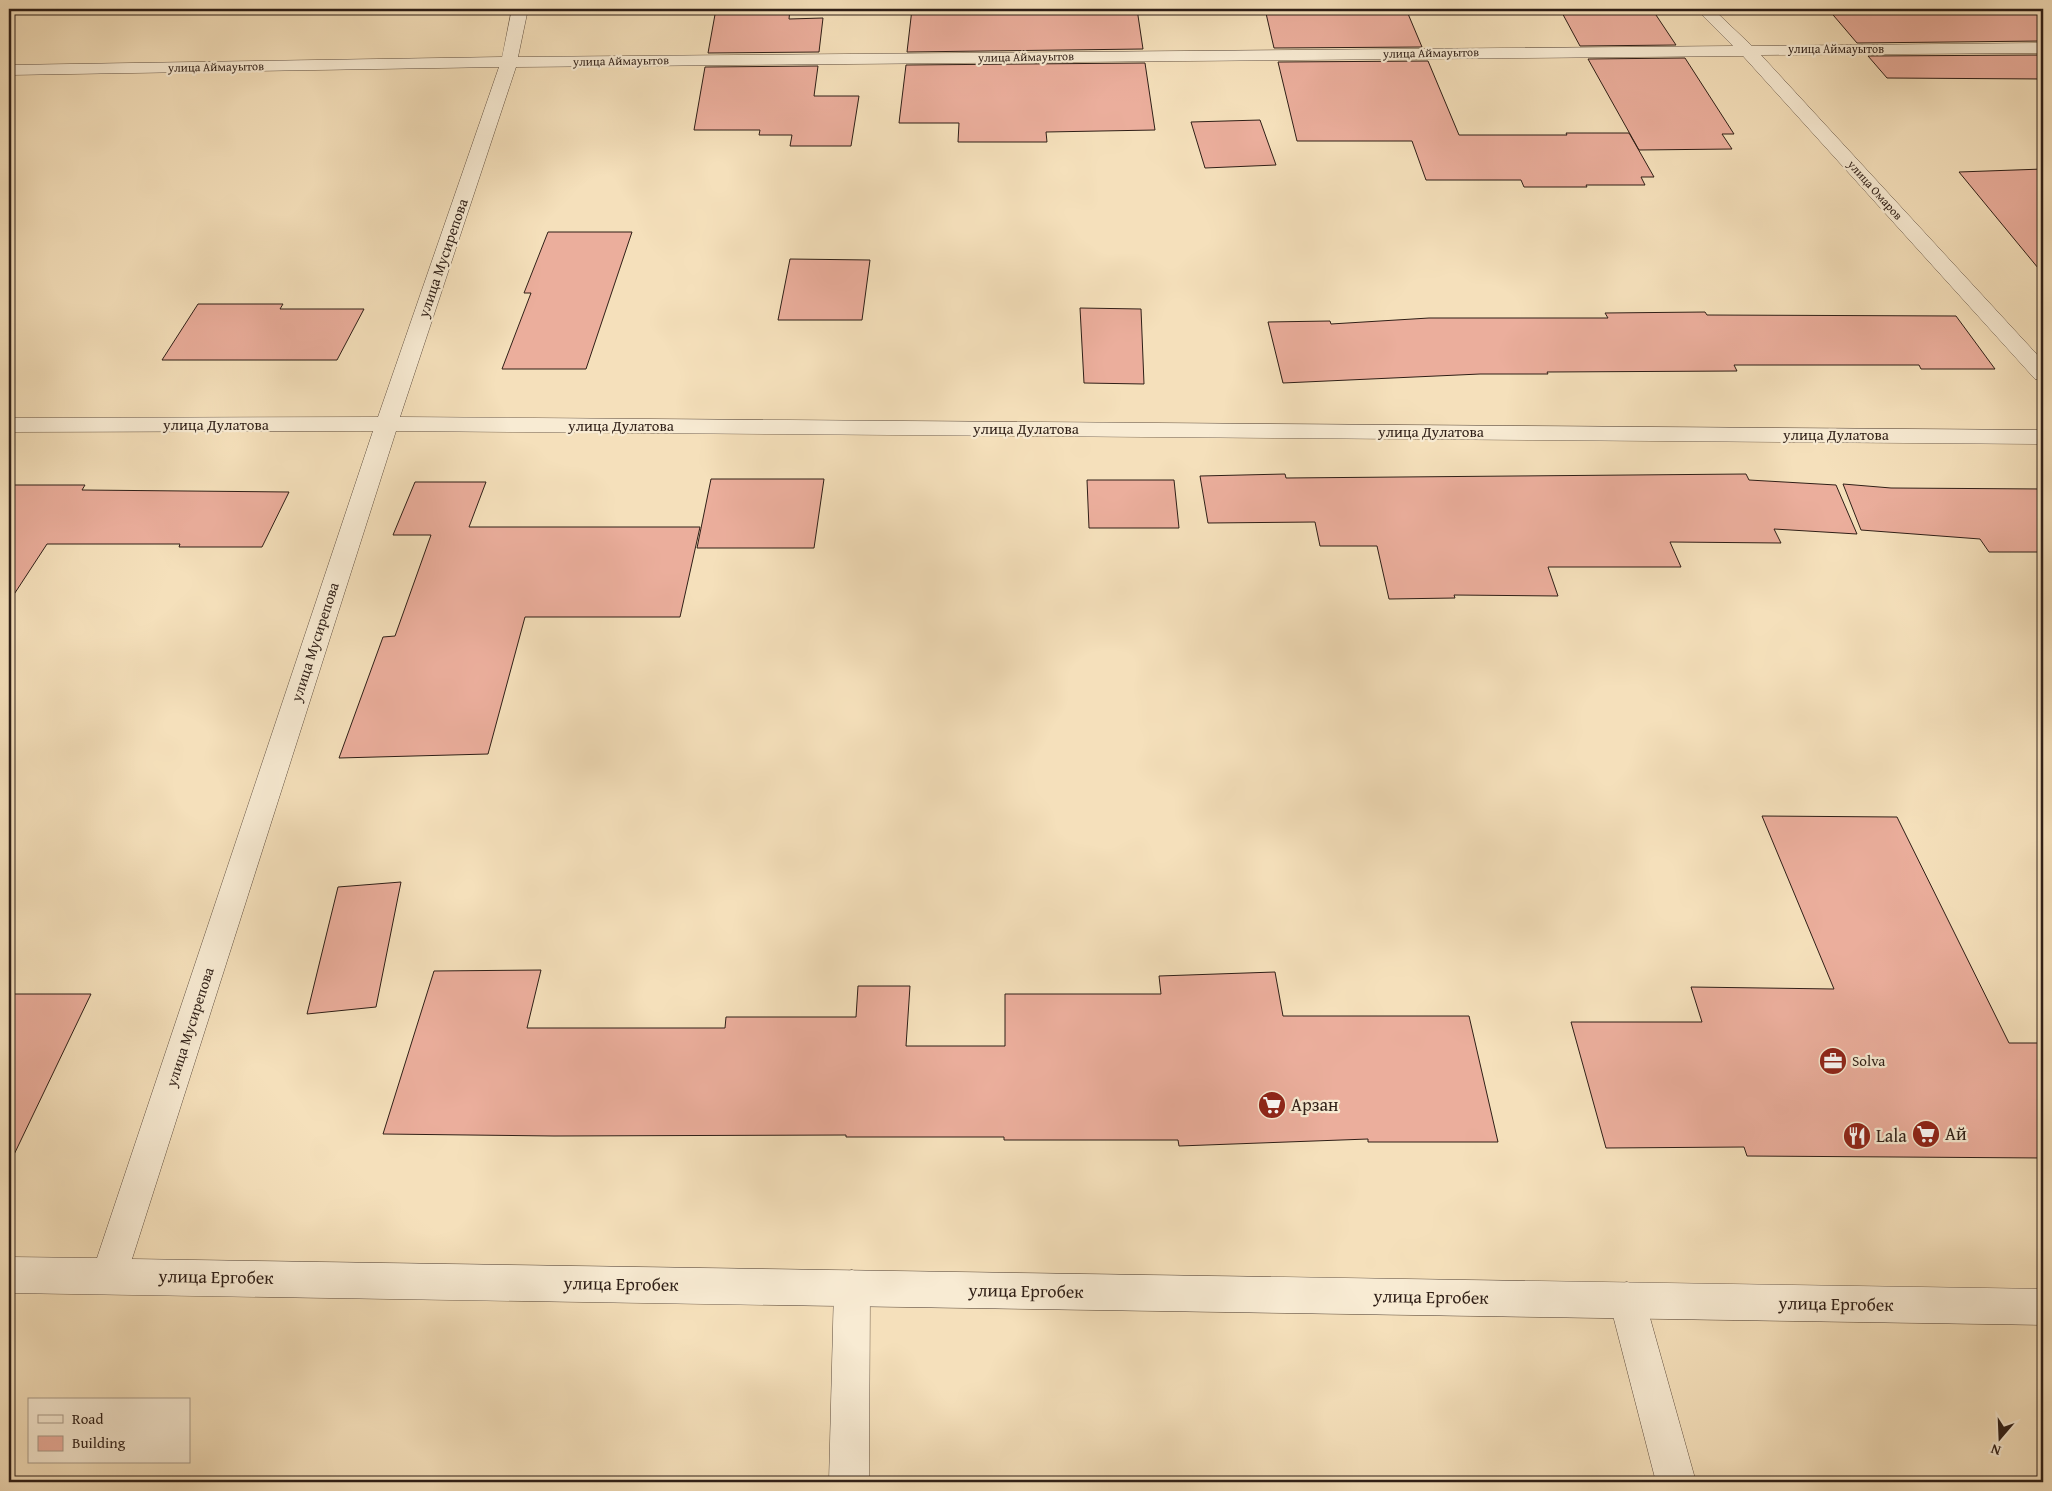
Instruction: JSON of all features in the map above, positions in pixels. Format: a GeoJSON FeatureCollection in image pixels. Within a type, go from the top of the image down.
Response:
{"type":"FeatureCollection","features":[{"type":"Feature","properties":{"kind":"street","name":"улица Мусирепова"},"geometry":{"type":"LineString","coordinates":[[109,1276],[387,424],[509,62],[520,9]]}},
{"type":"Feature","properties":{"kind":"street","name":"улица Омаров"},"geometry":{"type":"LineString","coordinates":[[1704,9],[1747,50],[2043,374]]}},
{"type":"Feature","properties":{"kind":"street","name":"улица Аймауытов"},"geometry":{"type":"LineString","coordinates":[[9,70],[509,62],[2043,48]]}},
{"type":"Feature","properties":{"kind":"street","name":"улица Дулатова"},"geometry":{"type":"LineString","coordinates":[[9,425],[387,424],[2043,437]]}},
{"type":"Feature","properties":{"kind":"street","name":"улица Ергобек"},"geometry":{"type":"LineString","coordinates":[[9,1275],[2043,1307]]}},
{"type":"Feature","properties":{"kind":"street"},"geometry":{"type":"LineString","coordinates":[[849,1482],[852,1288]]}},
{"type":"Feature","properties":{"kind":"street"},"geometry":{"type":"LineString","coordinates":[[1627,1300],[1676,1482]]}},
{"type":"Feature","properties":{"kind":"building"},"geometry":{"type":"Polygon","coordinates":[[[716,9],[790,9],[789,19],[823,18],[819,52],[708,53],[716,9]]]}},
{"type":"Feature","properties":{"kind":"building"},"geometry":{"type":"Polygon","coordinates":[[[912,9],[1137,9],[1143,49],[907,52],[912,9]]]}},
{"type":"Feature","properties":{"kind":"building"},"geometry":{"type":"Polygon","coordinates":[[[1265,9],[1406,9],[1422,47],[1274,48],[1265,9]]]}},
{"type":"Feature","properties":{"kind":"building"},"geometry":{"type":"Polygon","coordinates":[[[1560,9],[1652,9],[1676,45],[1580,46],[1560,9]]]}},
{"type":"Feature","properties":{"kind":"building"},"geometry":{"type":"Polygon","coordinates":[[[1828,9],[2043,9],[2043,41],[1857,43],[1828,9]]]}},
{"type":"Feature","properties":{"kind":"building"},"geometry":{"type":"Polygon","coordinates":[[[2043,55],[2043,79],[1887,78],[1868,56],[2043,55]]]}},
{"type":"Feature","properties":{"kind":"building"},"geometry":{"type":"Polygon","coordinates":[[[1685,58],[1734,134],[1722,134],[1732,149],[1639,150],[1588,59],[1685,58]]]}},
{"type":"Feature","properties":{"kind":"building"},"geometry":{"type":"Polygon","coordinates":[[[1428,61],[1459,135],[1629,133],[1654,177],[1641,177],[1645,185],[1586,185],[1587,187],[1524,187],[1521,180],[1426,180],[1412,141],[1297,141],[1278,62],[1428,61]]]}},
{"type":"Feature","properties":{"kind":"building"},"geometry":{"type":"Polygon","coordinates":[[[1145,63],[1155,130],[1046,132],[1047,142],[958,142],[959,123],[899,123],[906,65],[1145,63]]]}},
{"type":"Feature","properties":{"kind":"building"},"geometry":{"type":"Polygon","coordinates":[[[818,66],[814,96],[859,96],[851,146],[790,146],[792,135],[759,135],[760,130],[694,130],[705,67],[818,66]]]}},
{"type":"Feature","properties":{"kind":"building"},"geometry":{"type":"Polygon","coordinates":[[[1260,120],[1276,165],[1205,168],[1191,122],[1260,120]]]}},
{"type":"Feature","properties":{"kind":"building"},"geometry":{"type":"Polygon","coordinates":[[[2043,169],[2043,274],[1959,172],[2043,169]]]}},
{"type":"Feature","properties":{"kind":"building"},"geometry":{"type":"Polygon","coordinates":[[[548,232],[632,232],[586,369],[502,369],[531,293],[524,293],[548,232]]]}},
{"type":"Feature","properties":{"kind":"building"},"geometry":{"type":"Polygon","coordinates":[[[790,259],[870,260],[862,320],[778,320],[790,259]]]}},
{"type":"Feature","properties":{"kind":"building"},"geometry":{"type":"Polygon","coordinates":[[[198,304],[283,304],[280,309],[364,309],[337,360],[162,360],[198,304]]]}},
{"type":"Feature","properties":{"kind":"building"},"geometry":{"type":"Polygon","coordinates":[[[1080,308],[1141,309],[1144,384],[1084,383],[1080,308]]]}},
{"type":"Feature","properties":{"kind":"building"},"geometry":{"type":"Polygon","coordinates":[[[1705,312],[1707,315],[1956,316],[1995,369],[1921,369],[1919,365],[1734,365],[1737,371],[1547,372],[1548,374],[1480,374],[1283,383],[1268,322],[1330,321],[1331,324],[1429,318],[1608,318],[1605,313],[1705,312]]]}},
{"type":"Feature","properties":{"kind":"building"},"geometry":{"type":"Polygon","coordinates":[[[1285,474],[1286,478],[1746,474],[1749,480],[1836,485],[1857,534],[1774,529],[1781,543],[1670,542],[1681,567],[1548,567],[1558,596],[1454,595],[1455,598],[1389,599],[1377,546],[1320,546],[1315,522],[1208,523],[1200,476],[1285,474]]]}},
{"type":"Feature","properties":{"kind":"building"},"geometry":{"type":"Polygon","coordinates":[[[711,479],[824,479],[814,548],[697,548],[711,479]]]}},
{"type":"Feature","properties":{"kind":"building"},"geometry":{"type":"Polygon","coordinates":[[[1087,480],[1174,480],[1179,528],[1089,528],[1087,480]]]}},
{"type":"Feature","properties":{"kind":"building"},"geometry":{"type":"Polygon","coordinates":[[[415,482],[486,482],[469,527],[700,527],[680,617],[525,617],[488,754],[339,758],[383,637],[395,636],[431,535],[393,535],[415,482]]]}},
{"type":"Feature","properties":{"kind":"building"},"geometry":{"type":"Polygon","coordinates":[[[1843,484],[1891,488],[2043,489],[2043,552],[1989,552],[1980,539],[1861,530],[1843,484]]]}},
{"type":"Feature","properties":{"kind":"building"},"geometry":{"type":"Polygon","coordinates":[[[9,485],[85,485],[82,490],[289,492],[262,547],[179,547],[180,544],[47,544],[9,602],[9,485]]]}},
{"type":"Feature","properties":{"kind":"building"},"geometry":{"type":"Polygon","coordinates":[[[1762,816],[1897,817],[2009,1043],[2043,1043],[2043,1158],[1747,1156],[1744,1147],[1606,1148],[1571,1022],[1702,1022],[1691,987],[1834,989],[1762,816]]]}},
{"type":"Feature","properties":{"kind":"building"},"geometry":{"type":"Polygon","coordinates":[[[401,882],[376,1007],[307,1014],[338,887],[401,882]]]}},
{"type":"Feature","properties":{"kind":"building"},"geometry":{"type":"Polygon","coordinates":[[[541,970],[527,1028],[725,1028],[726,1017],[856,1017],[858,986],[910,986],[906,1046],[1005,1046],[1005,994],[1161,994],[1159,976],[1275,972],[1283,1016],[1469,1016],[1498,1142],[1368,1142],[1368,1139],[1179,1146],[1178,1140],[1004,1140],[1004,1137],[383,1134],[434,971],[541,970]]]}},
{"type":"Feature","properties":{"kind":"building"},"geometry":{"type":"Polygon","coordinates":[[[9,994],[91,994],[9,1165],[9,994]]]}},
{"type":"Feature","properties":{"kind":"place","name":"Solva"},"geometry":{"type":"Point","coordinates":[1833,1061]}},
{"type":"Feature","properties":{"kind":"place","name":"Арзан"},"geometry":{"type":"Point","coordinates":[1272,1105]}},
{"type":"Feature","properties":{"kind":"place","name":"Ай"},"geometry":{"type":"Point","coordinates":[1926,1134]}},
{"type":"Feature","properties":{"kind":"place","name":"Lala"},"geometry":{"type":"Point","coordinates":[1857,1136]}}]}
